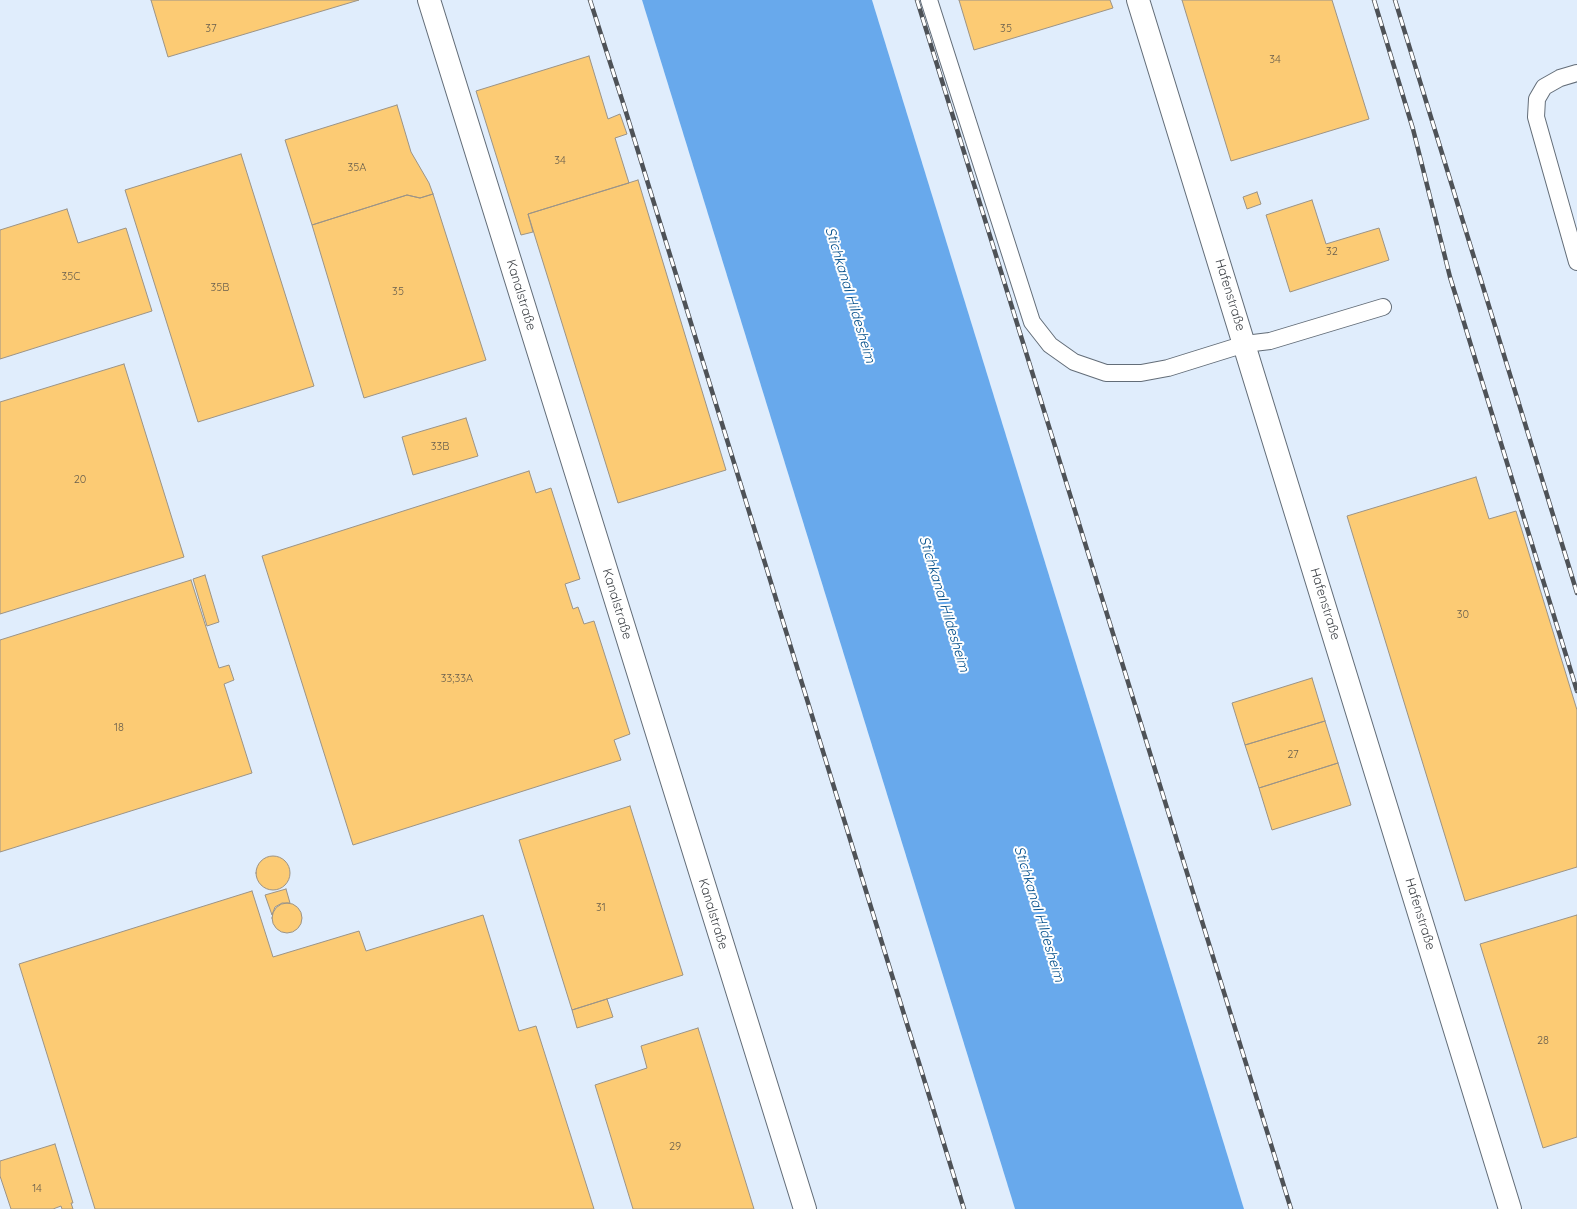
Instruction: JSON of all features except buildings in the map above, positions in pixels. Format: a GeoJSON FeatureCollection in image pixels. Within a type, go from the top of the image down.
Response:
{"type":"FeatureCollection","features":[{"type":"Feature","properties":{"kind":"street","name":"Kanalstraße"},"geometry":{"type":"LineString","coordinates":[[429,0],[805,1209]]}},
{"type":"Feature","properties":{"kind":"street","name":"Hafenstraße"},"geometry":{"type":"LineString","coordinates":[[1138,0],[1510,1209]]}},
{"type":"Feature","properties":{"kind":"lane"},"geometry":{"type":"LineString","coordinates":[[929,0],[1032,322],[1050,345],[1074,362],[1106,373],[1141,373],[1168,368],[1245,344],[1270,341],[1383,307]]}},
{"type":"Feature","properties":{"kind":"lane"},"geometry":{"type":"LineString","coordinates":[[1577,73],[1560,78],[1544,87],[1537,100],[1536,117],[1577,262]]}},
{"type":"Feature","properties":{"kind":"shaded area"},"geometry":{"type":"Polygon","coordinates":[[[0,0],[642,0],[1015,1209],[0,1209],[0,0]]]}},
{"type":"Feature","properties":{"kind":"shaded area"},"geometry":{"type":"Polygon","coordinates":[[[872,0],[1577,0],[1577,1209],[1244,1209],[872,0]]]}},
{"type":"Feature","properties":{"kind":"water","name":"Stichkanal Hildesheim"},"geometry":{"type":"Polygon","coordinates":[[[642,0],[872,0],[1244,1209],[1015,1209],[642,0]]]}},
{"type":"Feature","properties":{"kind":"railway"},"geometry":{"type":"LineString","coordinates":[[590,0],[625,109],[964,1209]]}},
{"type":"Feature","properties":{"kind":"railway"},"geometry":{"type":"LineString","coordinates":[[917,0],[1291,1209]]}},
{"type":"Feature","properties":{"kind":"railway"},"geometry":{"type":"LineString","coordinates":[[1374,0],[1413,129],[1450,277],[1577,691]]}},
{"type":"Feature","properties":{"kind":"railway"},"geometry":{"type":"LineString","coordinates":[[1395,0],[1577,593]]}}]}
